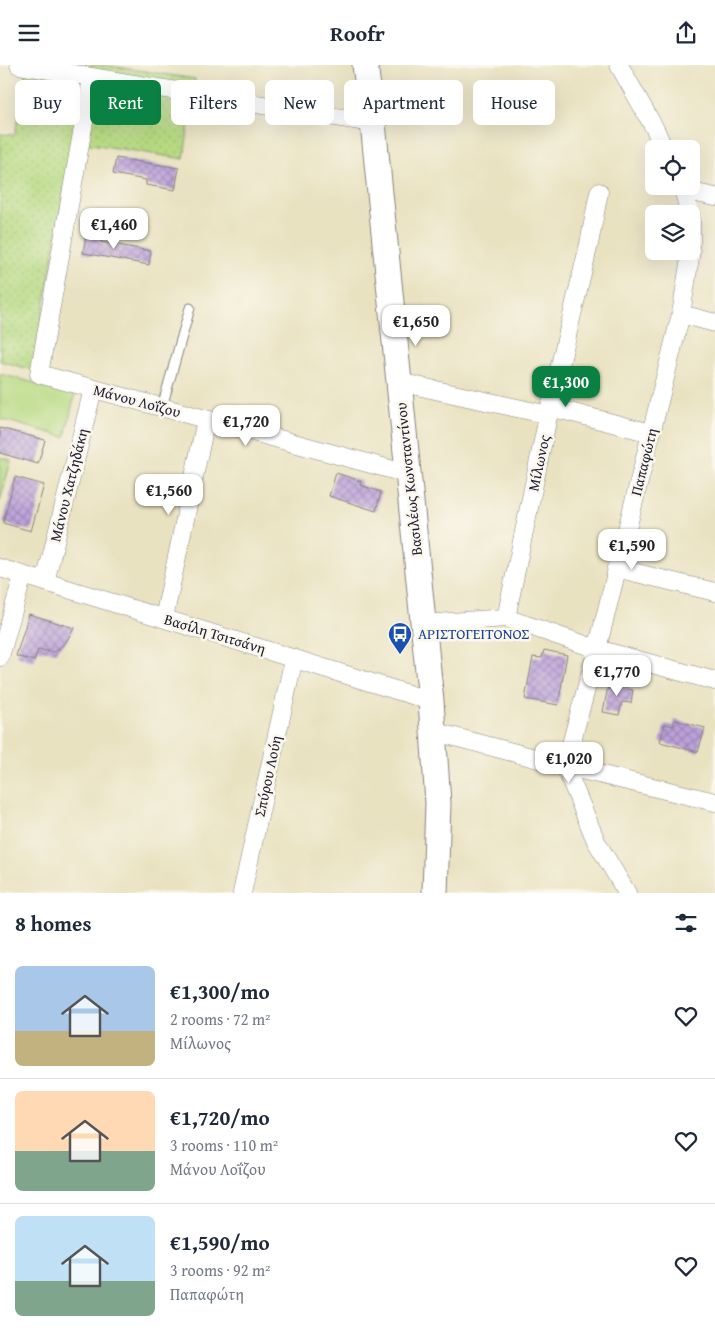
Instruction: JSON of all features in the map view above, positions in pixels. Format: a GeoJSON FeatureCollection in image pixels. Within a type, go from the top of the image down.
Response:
{"type":"FeatureCollection","features":[{"type":"Feature","properties":{"kind":"main road","name":"Βασιλέως Κωνσταντίνου"},"geometry":{"type":"LineString","coordinates":[[365,65],[367,80]]}},
{"type":"Feature","properties":{"kind":"main road","name":"Βασιλέως Κωνσταντίνου"},"geometry":{"type":"LineString","coordinates":[[373,125],[430,701],[438,803],[434,893]]}},
{"type":"Feature","properties":{"kind":"street"},"geometry":{"type":"LineString","coordinates":[[19,65],[344,118]]}},
{"type":"Feature","properties":{"kind":"street"},"geometry":{"type":"LineString","coordinates":[[620,65],[660,140]]}},
{"type":"Feature","properties":{"kind":"street","name":"Μάνου Λοΐζου"},"geometry":{"type":"LineString","coordinates":[[92,77],[39,374],[408,474]]}},
{"type":"Feature","properties":{"kind":"street","name":"Μίλωνος"},"geometry":{"type":"LineString","coordinates":[[506,618],[549,411],[589,244],[599,192]]}},
{"type":"Feature","properties":{"kind":"street"},"geometry":{"type":"LineString","coordinates":[[700,193],[715,197]]}},
{"type":"Feature","properties":{"kind":"street","name":"Παπαφώτη"},"geometry":{"type":"LineString","coordinates":[[565,766],[597,649],[681,314],[690,260]]}},
{"type":"Feature","properties":{"kind":"street"},"geometry":{"type":"LineString","coordinates":[[681,314],[715,323]]}},
{"type":"Feature","properties":{"kind":"street"},"geometry":{"type":"LineString","coordinates":[[399,382],[651,433]]}},
{"type":"Feature","properties":{"kind":"street","name":"Μάνου Χατζηδάκη"},"geometry":{"type":"LineString","coordinates":[[45,582],[93,389]]}},
{"type":"Feature","properties":{"kind":"street"},"geometry":{"type":"LineString","coordinates":[[164,618],[206,420]]}},
{"type":"Feature","properties":{"kind":"street","name":"Βασίλη Τσιτσάνη"},"geometry":{"type":"LineString","coordinates":[[0,568],[430,701]]}},
{"type":"Feature","properties":{"kind":"street"},"geometry":{"type":"LineString","coordinates":[[616,568],[715,592]]}},
{"type":"Feature","properties":{"kind":"street"},"geometry":{"type":"LineString","coordinates":[[0,657],[24,575]]}},
{"type":"Feature","properties":{"kind":"street"},"geometry":{"type":"LineString","coordinates":[[423,624],[506,618],[597,649],[715,681]]}},
{"type":"Feature","properties":{"kind":"street","name":"Σπύρου Λούη"},"geometry":{"type":"LineString","coordinates":[[242,893],[294,658]]}},
{"type":"Feature","properties":{"kind":"street"},"geometry":{"type":"LineString","coordinates":[[432,731],[565,766],[715,802]]}},
{"type":"Feature","properties":{"kind":"street"},"geometry":{"type":"LineString","coordinates":[[565,766],[596,841],[627,893]]}},
{"type":"Feature","properties":{"kind":"lane"},"geometry":{"type":"LineString","coordinates":[[162,407],[190,308]]}},
{"type":"Feature","properties":{"kind":"green space"},"geometry":{"type":"Polygon","coordinates":[[[27,65],[105,65],[195,79],[171,80],[171,125],[189,125],[184,159],[73,141],[33,370],[0,361],[0,134],[15,135],[17,125],[80,125],[80,80],[24,80],[27,65]]]}},
{"type":"Feature","properties":{"kind":"green space"},"geometry":{"type":"Polygon","coordinates":[[[0,374],[75,393],[65,437],[0,419],[0,374]]]}},
{"type":"Feature","properties":{"kind":"green space"},"geometry":{"type":"Polygon","coordinates":[[[0,457],[11,460],[0,502],[0,457]]]}},
{"type":"Feature","properties":{"kind":"building"},"geometry":{"type":"Polygon","coordinates":[[[116,158],[179,168],[175,190],[146,185],[146,180],[113,174],[116,158]]]}},
{"type":"Feature","properties":{"kind":"building"},"geometry":{"type":"Polygon","coordinates":[[[87,229],[103,233],[101,242],[151,251],[149,265],[83,253],[87,229]]]}},
{"type":"Feature","properties":{"kind":"building"},"geometry":{"type":"Polygon","coordinates":[[[0,428],[45,440],[38,464],[0,453],[0,428]]]}},
{"type":"Feature","properties":{"kind":"building"},"geometry":{"type":"Polygon","coordinates":[[[336,473],[361,481],[360,485],[381,492],[376,511],[329,496],[336,473]]]}},
{"type":"Feature","properties":{"kind":"building"},"geometry":{"type":"Polygon","coordinates":[[[15,477],[44,485],[31,531],[3,523],[15,477]]]}},
{"type":"Feature","properties":{"kind":"building"},"geometry":{"type":"Polygon","coordinates":[[[29,614],[74,628],[66,642],[55,652],[38,650],[34,661],[16,656],[29,614]]]}},
{"type":"Feature","properties":{"kind":"building"},"geometry":{"type":"Polygon","coordinates":[[[544,650],[567,655],[558,705],[525,699],[533,657],[542,658],[544,650]]]}},
{"type":"Feature","properties":{"kind":"building"},"geometry":{"type":"Polygon","coordinates":[[[609,681],[628,685],[627,689],[633,690],[631,703],[622,702],[619,715],[603,712],[609,681]]]}},
{"type":"Feature","properties":{"kind":"building"},"geometry":{"type":"Polygon","coordinates":[[[675,720],[705,728],[698,752],[660,742],[665,724],[673,726],[675,720]]]}},
{"type":"Feature","properties":{"kind":"place","name":"ΑΡΙΣΤΟΓΕΙΤΟΝΟΣ"},"geometry":{"type":"Point","coordinates":[400,655]}}]}
